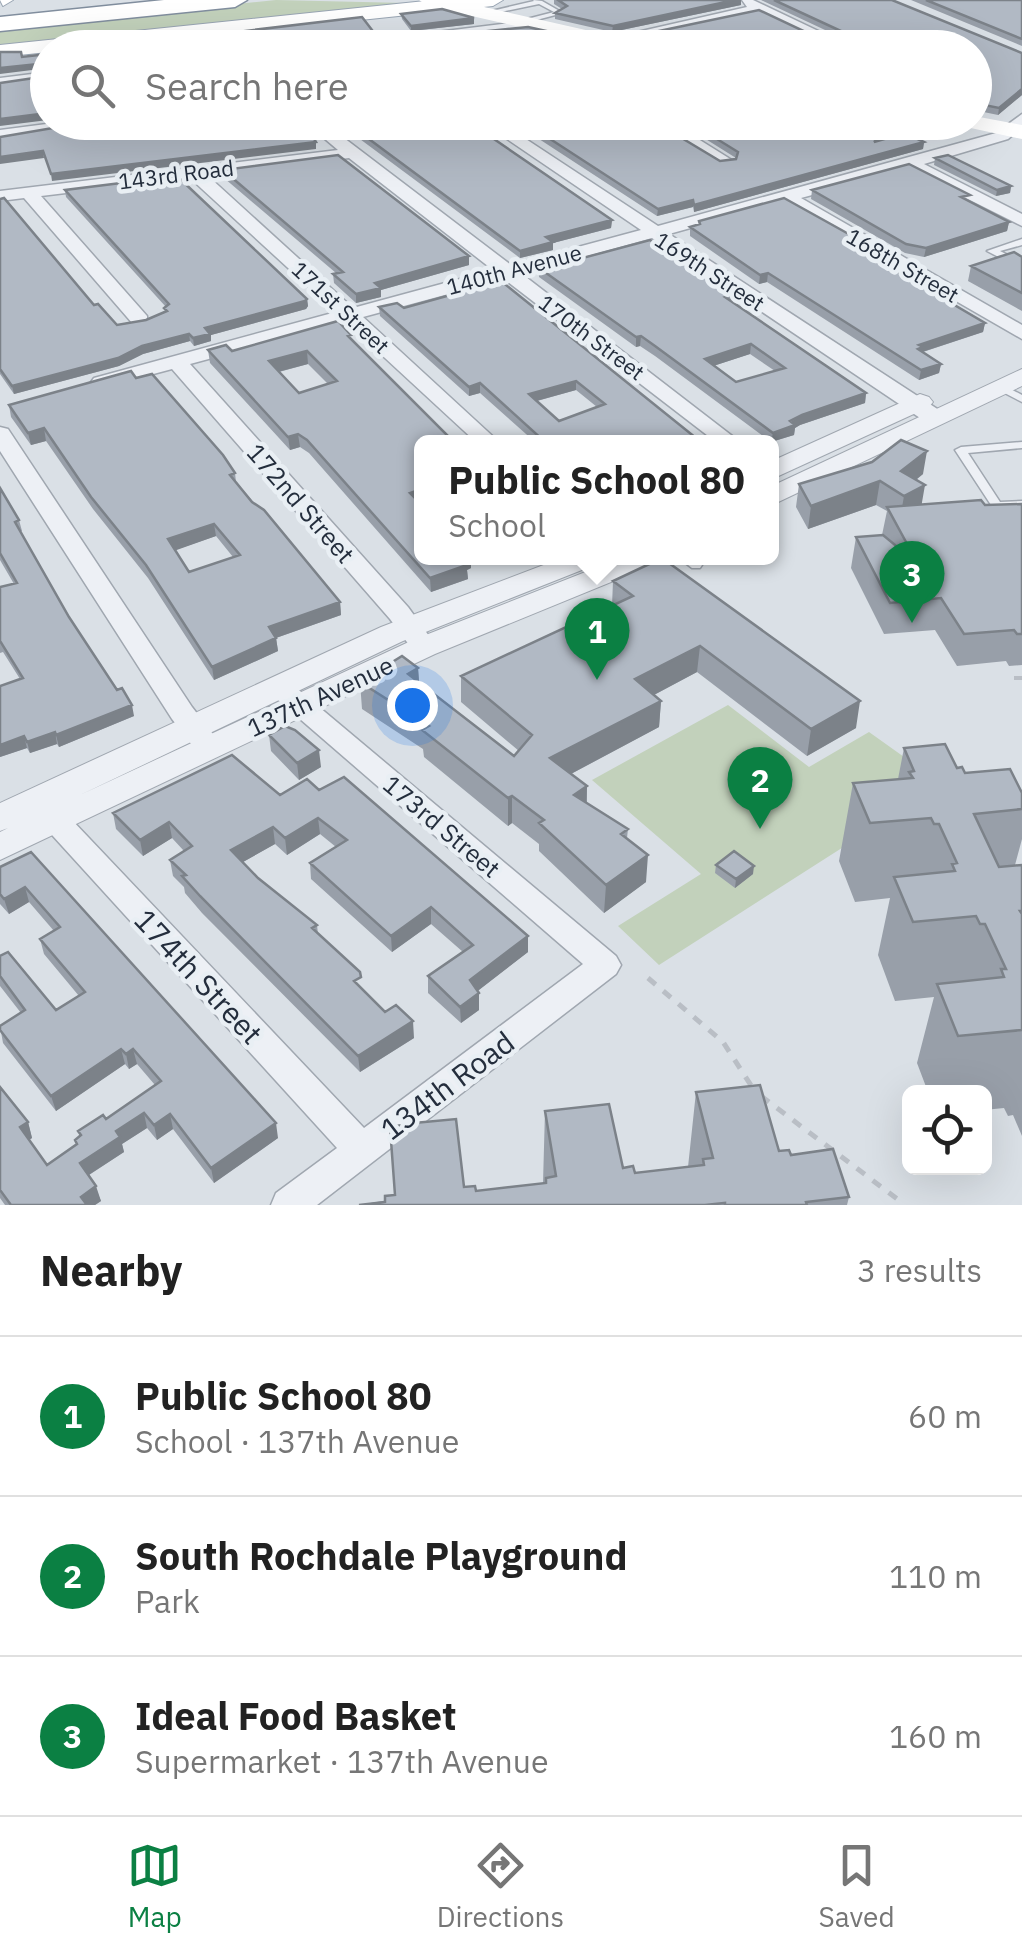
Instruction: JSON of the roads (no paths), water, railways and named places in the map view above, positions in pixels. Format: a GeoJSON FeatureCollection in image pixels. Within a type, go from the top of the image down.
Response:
{"type":"FeatureCollection","features":[{"type":"Feature","properties":{"kind":"highway"},"geometry":{"type":"LineString","coordinates":[[1,2],[126,0]]}},
{"type":"Feature","properties":{"kind":"highway"},"geometry":{"type":"LineString","coordinates":[[0,20],[170,0]]}},
{"type":"Feature","properties":{"kind":"highway"},"geometry":{"type":"LineString","coordinates":[[0,20],[235,0]]}},
{"type":"Feature","properties":{"kind":"main road"},"geometry":{"type":"LineString","coordinates":[[188,30],[438,2],[522,10],[580,30]]}},
{"type":"Feature","properties":{"kind":"main road"},"geometry":{"type":"LineString","coordinates":[[0,51],[30,48]]}},
{"type":"Feature","properties":{"kind":"main road"},"geometry":{"type":"LineString","coordinates":[[992,124],[1018,127]]}},
{"type":"Feature","properties":{"kind":"street"},"geometry":{"type":"LineString","coordinates":[[743,0],[808,30]]}},
{"type":"Feature","properties":{"kind":"street"},"geometry":{"type":"LineString","coordinates":[[656,30],[760,8]]}},
{"type":"Feature","properties":{"kind":"street"},"geometry":{"type":"LineString","coordinates":[[447,30],[522,10]]}},
{"type":"Feature","properties":{"kind":"street"},"geometry":{"type":"LineString","coordinates":[[0,82],[30,78]]}},
{"type":"Feature","properties":{"kind":"street","name":"140th Avenue"},"geometry":{"type":"LineString","coordinates":[[992,139],[1018,127]]}},
{"type":"Feature","properties":{"kind":"street"},"geometry":{"type":"LineString","coordinates":[[0,134],[30,131]]}},
{"type":"Feature","properties":{"kind":"street","name":"170th Street"},"geometry":{"type":"LineString","coordinates":[[336,140],[720,435]]}},
{"type":"Feature","properties":{"kind":"street","name":"169th Street"},"geometry":{"type":"LineString","coordinates":[[516,140],[924,411]]}},
{"type":"Feature","properties":{"kind":"street"},"geometry":{"type":"LineString","coordinates":[[687,140],[727,162]]}},
{"type":"Feature","properties":{"kind":"street","name":"140th Avenue"},"geometry":{"type":"LineString","coordinates":[[90,385],[988,140]]}},
{"type":"Feature","properties":{"kind":"street","name":"143rd Road"},"geometry":{"type":"LineString","coordinates":[[0,196],[352,152]]}},
{"type":"Feature","properties":{"kind":"street"},"geometry":{"type":"LineString","coordinates":[[910,163],[1022,221]]}},
{"type":"Feature","properties":{"kind":"street","name":"171st Street"},"geometry":{"type":"LineString","coordinates":[[194,172],[480,435]]}},
{"type":"Feature","properties":{"kind":"street"},"geometry":{"type":"LineString","coordinates":[[28,193],[140,320]]}},
{"type":"Feature","properties":{"kind":"street","name":"168th Street"},"geometry":{"type":"LineString","coordinates":[[784,196],[1022,334]]}},
{"type":"Feature","properties":{"kind":"street"},"geometry":{"type":"LineString","coordinates":[[779,482],[924,411],[1022,354]]}},
{"type":"Feature","properties":{"kind":"street","name":"172nd Street"},"geometry":{"type":"LineString","coordinates":[[176,361],[417,637]]}},
{"type":"Feature","properties":{"kind":"street"},"geometry":{"type":"LineString","coordinates":[[924,411],[1014,387]]}},
{"type":"Feature","properties":{"kind":"street"},"geometry":{"type":"LineString","coordinates":[[0,434],[201,738]]}},
{"type":"Feature","properties":{"kind":"street","name":"137th Avenue"},"geometry":{"type":"LineString","coordinates":[[0,847],[46,811],[573,565]]}},
{"type":"Feature","properties":{"kind":"street","name":"137th Avenue"},"geometry":{"type":"LineString","coordinates":[[417,637],[615,565]]}},
{"type":"Feature","properties":{"kind":"street","name":"173rd Street"},"geometry":{"type":"LineString","coordinates":[[290,696],[605,965]]}},
{"type":"Feature","properties":{"kind":"street","name":"137th Avenue"},"geometry":{"type":"LineString","coordinates":[[0,818],[46,811]]}},
{"type":"Feature","properties":{"kind":"street","name":"174th Street"},"geometry":{"type":"LineString","coordinates":[[46,811],[362,1150]]}},
{"type":"Feature","properties":{"kind":"street","name":"134th Road"},"geometry":{"type":"LineString","coordinates":[[289,1205],[605,965]]}},
{"type":"Feature","properties":{"kind":"lane"},"geometry":{"type":"LineString","coordinates":[[1022,242],[992,251],[1022,266]]}},
{"type":"Feature","properties":{"kind":"lane"},"geometry":{"type":"LineString","coordinates":[[1022,445],[961,450],[997,506],[1022,504]]}},
{"type":"Feature","properties":{"kind":"place","name":"Ideal Food Basket"},"geometry":{"type":"Point","coordinates":[912,623]}},
{"type":"Feature","properties":{"kind":"place","name":"Public School 80"},"geometry":{"type":"Point","coordinates":[597,680]}},
{"type":"Feature","properties":{"kind":"place","name":"South Rochdale Playground"},"geometry":{"type":"Point","coordinates":[760,829]}}]}
